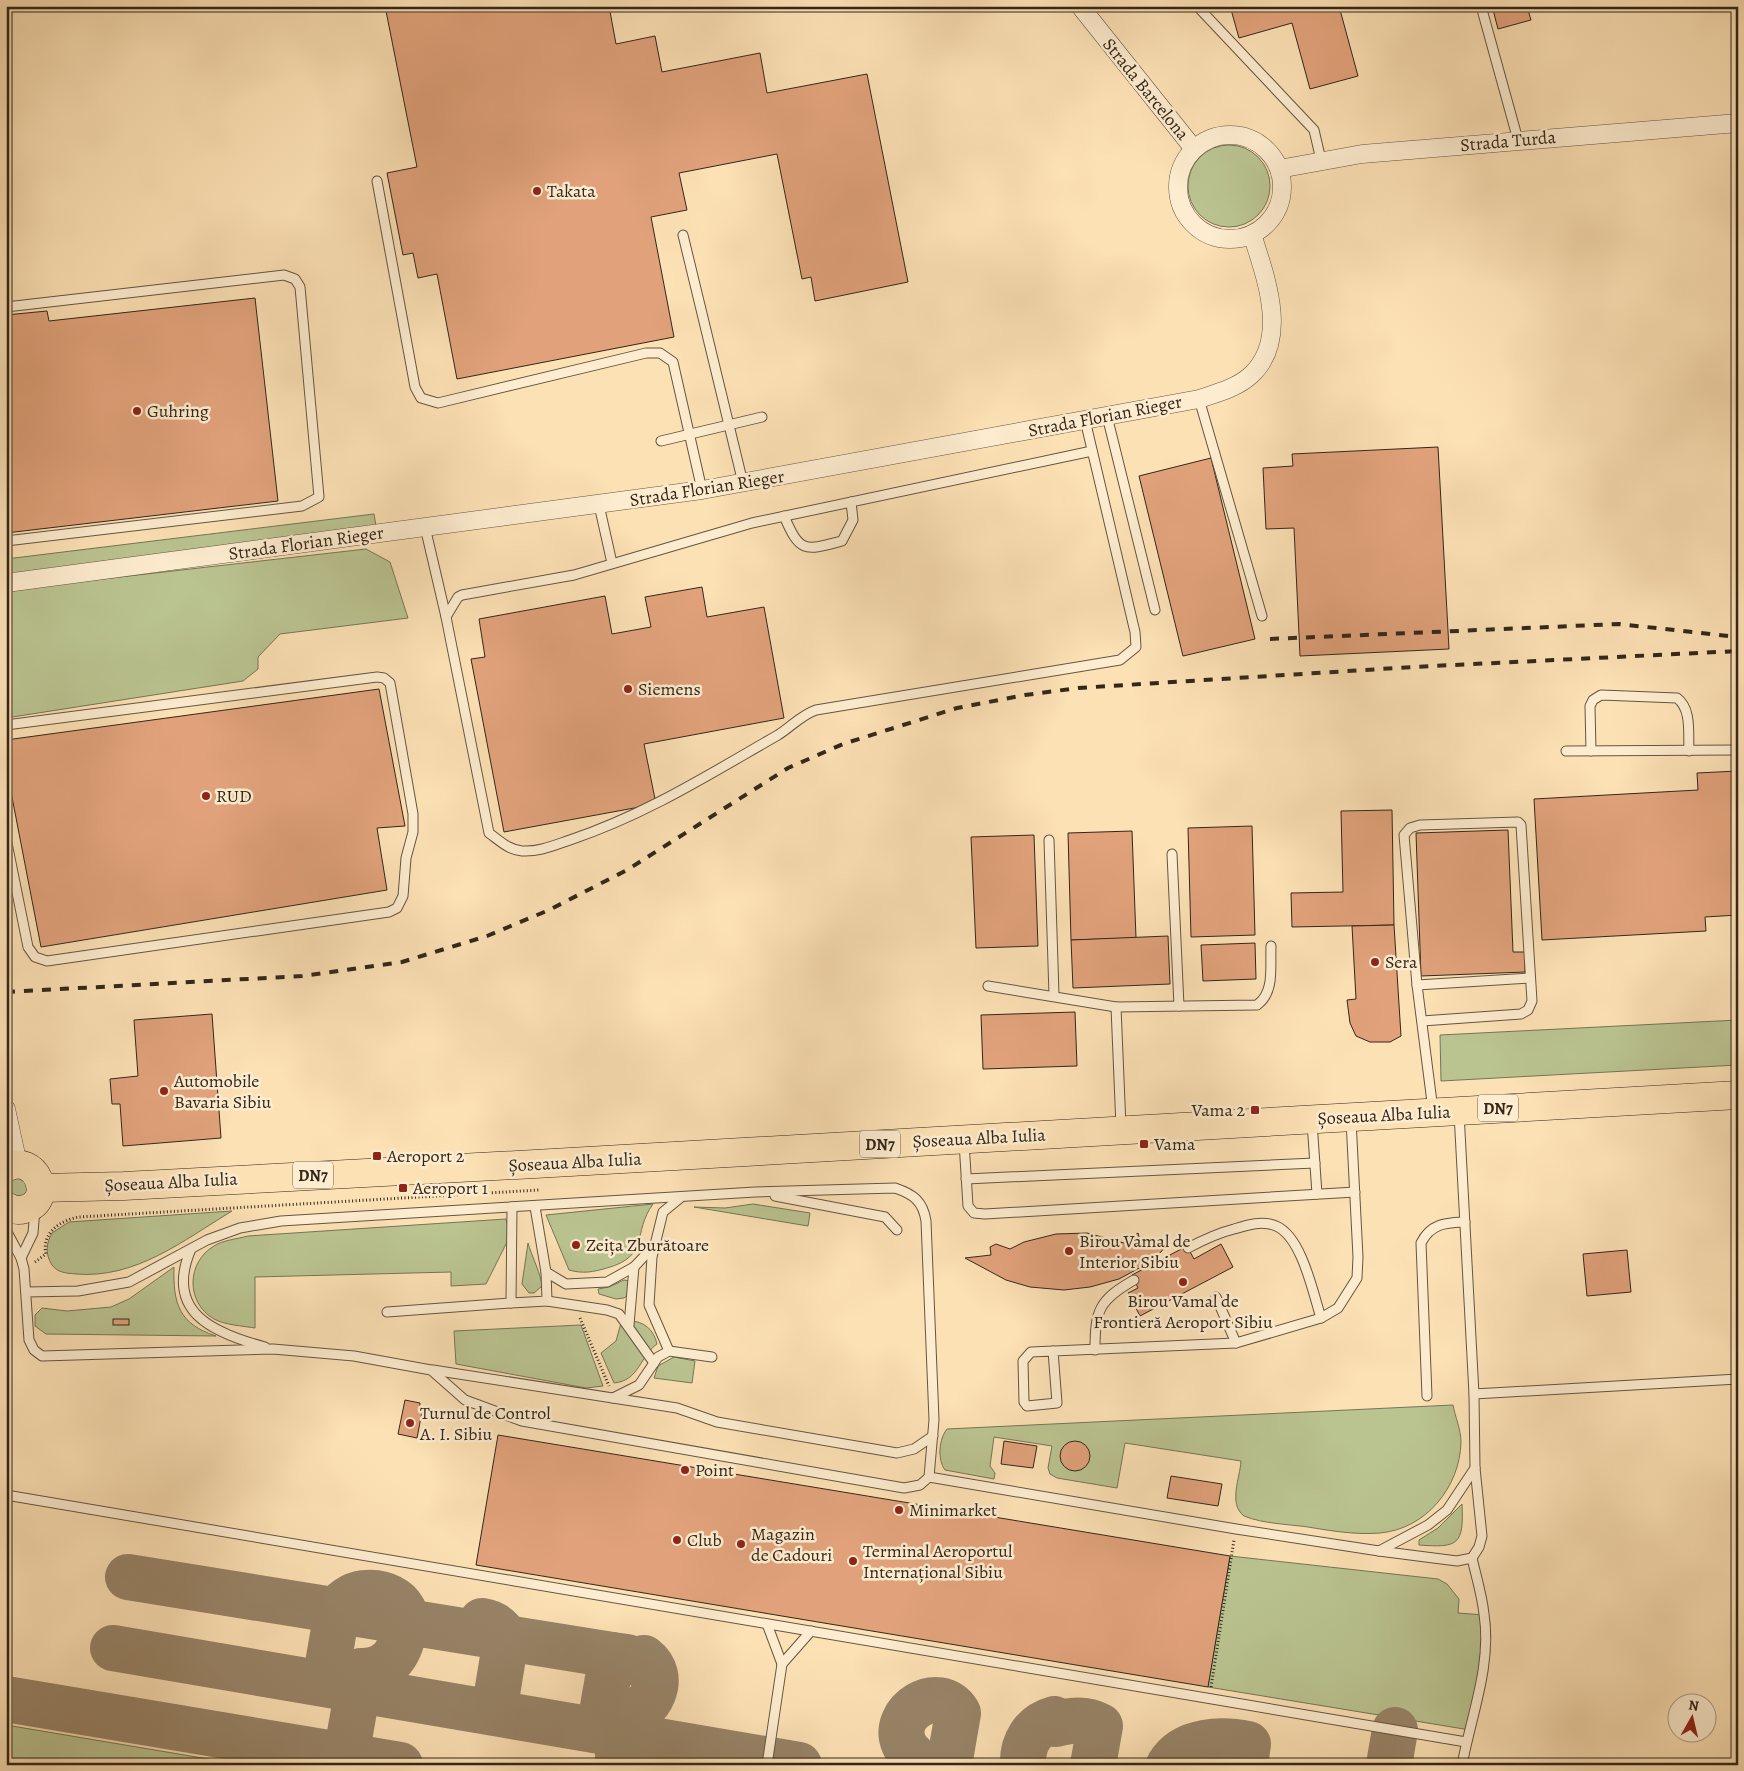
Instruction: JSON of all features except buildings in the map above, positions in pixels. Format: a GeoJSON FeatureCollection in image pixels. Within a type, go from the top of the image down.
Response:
{"type":"FeatureCollection","features":[{"type":"Feature","properties":{"kind":"main road","name":"Șoseaua Alba Iulia"},"geometry":{"type":"LineString","coordinates":[[38,1195],[124,1186],[1738,1095]]}},
{"type":"Feature","properties":{"kind":"main road"},"geometry":{"type":"LineString","coordinates":[[12,1166],[32,1168],[40,1180],[38,1195]]}},
{"type":"Feature","properties":{"kind":"main road","name":"DN7"},"geometry":{"type":"LineString","coordinates":[[6,1206],[19,1210],[28,1208],[38,1195]]}},
{"type":"Feature","properties":{"kind":"street","name":"Strada Barcelona"},"geometry":{"type":"LineString","coordinates":[[1080,6],[1194,149]]}},
{"type":"Feature","properties":{"kind":"street","name":"Strada Turda"},"geometry":{"type":"LineString","coordinates":[[1279,169],[1362,154],[1738,123]]}},
{"type":"Feature","properties":{"kind":"street"},"geometry":{"type":"LineString","coordinates":[[1225,135],[1242,136],[1258,143],[1271,154],[1279,169],[1282,185],[1281,200],[1275,214],[1265,226],[1252,234],[1236,238],[1220,238],[1205,232],[1192,222],[1183,209],[1179,193],[1179,178],[1184,162],[1194,149],[1208,140],[1225,135]]}},
{"type":"Feature","properties":{"kind":"street","name":"Strada Florian Rieger"},"geometry":{"type":"LineString","coordinates":[[6,583],[702,490],[1199,398],[1240,384],[1260,365],[1268,350],[1271,332],[1271,305],[1264,273],[1252,234]]}},
{"type":"Feature","properties":{"kind":"street"},"geometry":{"type":"LineString","coordinates":[[6,1108],[12,1166]]}},
{"type":"Feature","properties":{"kind":"lane"},"geometry":{"type":"LineString","coordinates":[[1197,6],[1314,130],[1321,160]]}},
{"type":"Feature","properties":{"kind":"lane"},"geometry":{"type":"LineString","coordinates":[[1481,6],[1518,140]]}},
{"type":"Feature","properties":{"kind":"lane"},"geometry":{"type":"LineString","coordinates":[[377,181],[415,387],[421,398],[438,403],[646,353],[660,353],[673,362],[702,490]]}},
{"type":"Feature","properties":{"kind":"lane"},"geometry":{"type":"LineString","coordinates":[[683,235],[743,483]]}},
{"type":"Feature","properties":{"kind":"lane"},"geometry":{"type":"LineString","coordinates":[[6,306],[284,275],[295,279],[300,287],[319,497],[302,506],[6,541]]}},
{"type":"Feature","properties":{"kind":"lane"},"geometry":{"type":"LineString","coordinates":[[1199,398],[1262,616]]}},
{"type":"Feature","properties":{"kind":"lane"},"geometry":{"type":"LineString","coordinates":[[1107,416],[1155,610]]}},
{"type":"Feature","properties":{"kind":"lane"},"geometry":{"type":"LineString","coordinates":[[662,441],[762,417]]}},
{"type":"Feature","properties":{"kind":"lane"},"geometry":{"type":"LineString","coordinates":[[425,527],[446,617],[489,833],[508,848],[521,851],[538,850],[612,826],[663,802],[782,732],[804,714],[816,710],[1120,660],[1136,647],[1135,632],[1085,420]]}},
{"type":"Feature","properties":{"kind":"lane"},"geometry":{"type":"LineString","coordinates":[[446,617],[458,597],[462,595],[574,575],[784,516],[1092,451]]}},
{"type":"Feature","properties":{"kind":"lane"},"geometry":{"type":"LineString","coordinates":[[784,516],[794,541],[801,546],[816,548],[842,541],[853,520],[851,502]]}},
{"type":"Feature","properties":{"kind":"lane"},"geometry":{"type":"LineString","coordinates":[[599,505],[612,563]]}},
{"type":"Feature","properties":{"kind":"lane"},"geometry":{"type":"LineString","coordinates":[[6,725],[377,677],[384,678],[390,683],[413,814],[413,832],[406,858],[403,896],[397,908],[389,912],[47,961],[35,957],[28,946],[6,838]]}},
{"type":"Feature","properties":{"kind":"lane"},"geometry":{"type":"LineString","coordinates":[[1591,751],[1590,706],[1593,700],[1601,695],[1677,698],[1684,703],[1686,710],[1688,751]]}},
{"type":"Feature","properties":{"kind":"lane"},"geometry":{"type":"LineString","coordinates":[[1566,751],[1738,750]]}},
{"type":"Feature","properties":{"kind":"lane"},"geometry":{"type":"LineString","coordinates":[[1422,1021],[1521,1014],[1528,1010],[1532,1001],[1520,825],[1518,822],[1510,820],[1420,825],[1410,828],[1404,835],[1417,985],[1422,1021],[1446,1111],[1465,1222],[1474,1394],[1475,1468],[1482,1536],[1479,1547],[1472,1558],[1484,1615],[1485,1644],[1481,1684],[1462,1765]]}},
{"type":"Feature","properties":{"kind":"lane"},"geometry":{"type":"LineString","coordinates":[[1049,840],[1054,996]]}},
{"type":"Feature","properties":{"kind":"lane"},"geometry":{"type":"LineString","coordinates":[[1172,854],[1180,1006]]}},
{"type":"Feature","properties":{"kind":"lane"},"geometry":{"type":"LineString","coordinates":[[988,986],[1116,1007],[1257,1005],[1264,999],[1269,990],[1271,946]]}},
{"type":"Feature","properties":{"kind":"lane"},"geometry":{"type":"LineString","coordinates":[[1417,985],[1530,978]]}},
{"type":"Feature","properties":{"kind":"lane"},"geometry":{"type":"LineString","coordinates":[[1116,1007],[1122,1130]]}},
{"type":"Feature","properties":{"kind":"lane"},"geometry":{"type":"LineString","coordinates":[[1053,1351],[1057,1403],[1027,1406],[1024,1402],[1024,1361],[1031,1352],[1053,1351],[1095,1350],[1236,1344],[1321,1318],[1338,1308],[1357,1278],[1351,1117]]}},
{"type":"Feature","properties":{"kind":"lane"},"geometry":{"type":"LineString","coordinates":[[1312,1119],[1316,1194]]}},
{"type":"Feature","properties":{"kind":"lane"},"geometry":{"type":"LineString","coordinates":[[964,1139],[968,1206],[974,1213],[985,1214],[1355,1192]]}},
{"type":"Feature","properties":{"kind":"lane"},"geometry":{"type":"LineString","coordinates":[[966,1179],[1315,1163]]}},
{"type":"Feature","properties":{"kind":"lane"},"geometry":{"type":"LineString","coordinates":[[26,1292],[78,1291],[129,1282],[207,1240],[240,1228],[281,1221],[755,1192],[895,1188],[911,1193],[924,1206],[933,1436],[929,1477],[920,1486],[904,1488],[522,1421],[466,1400],[431,1370]]}},
{"type":"Feature","properties":{"kind":"lane"},"geometry":{"type":"LineString","coordinates":[[755,1192],[872,1213],[885,1217],[897,1230]]}},
{"type":"Feature","properties":{"kind":"lane"},"geometry":{"type":"LineString","coordinates":[[22,1258],[33,1232],[38,1195]]}},
{"type":"Feature","properties":{"kind":"lane"},"geometry":{"type":"LineString","coordinates":[[668,1351],[649,1305],[654,1246],[663,1212],[680,1198]]}},
{"type":"Feature","properties":{"kind":"lane"},"geometry":{"type":"LineString","coordinates":[[511,1303],[512,1207]]}},
{"type":"Feature","properties":{"kind":"lane"},"geometry":{"type":"LineString","coordinates":[[534,1207],[546,1272],[547,1301]]}},
{"type":"Feature","properties":{"kind":"lane"},"geometry":{"type":"LineString","coordinates":[[1427,1396],[1421,1243],[1426,1234],[1441,1224],[1465,1222]]}},
{"type":"Feature","properties":{"kind":"lane"},"geometry":{"type":"LineString","coordinates":[[1188,1248],[1247,1225],[1263,1224],[1277,1226],[1299,1251],[1321,1318]]}},
{"type":"Feature","properties":{"kind":"lane"},"geometry":{"type":"LineString","coordinates":[[6,1230],[22,1258],[29,1340],[34,1350],[42,1356],[273,1349],[354,1356],[611,1399],[677,1408],[717,1422],[897,1453],[914,1449],[933,1436]]}},
{"type":"Feature","properties":{"kind":"lane"},"geometry":{"type":"LineString","coordinates":[[546,1272],[566,1284],[578,1285],[607,1282],[634,1267],[654,1246]]}},
{"type":"Feature","properties":{"kind":"lane"},"geometry":{"type":"LineString","coordinates":[[191,1249],[182,1275],[182,1287],[185,1297],[197,1315],[209,1325],[231,1336],[273,1349]]}},
{"type":"Feature","properties":{"kind":"lane"},"geometry":{"type":"LineString","coordinates":[[629,1325],[634,1267]]}},
{"type":"Feature","properties":{"kind":"lane"},"geometry":{"type":"LineString","coordinates":[[1095,1350],[1095,1320],[1101,1306],[1120,1288],[1134,1280]]}},
{"type":"Feature","properties":{"kind":"lane"},"geometry":{"type":"LineString","coordinates":[[1216,1297],[1236,1344]]}},
{"type":"Feature","properties":{"kind":"lane"},"geometry":{"type":"LineString","coordinates":[[387,1312],[547,1301],[607,1310],[619,1314],[629,1325],[654,1362]]}},
{"type":"Feature","properties":{"kind":"lane"},"geometry":{"type":"LineString","coordinates":[[611,1399],[639,1384],[658,1357],[668,1351],[712,1357]]}},
{"type":"Feature","properties":{"kind":"lane"},"geometry":{"type":"LineString","coordinates":[[1474,1394],[1738,1380]]}},
{"type":"Feature","properties":{"kind":"lane"},"geometry":{"type":"LineString","coordinates":[[1379,1551],[1428,1525],[1447,1510],[1475,1468]]}},
{"type":"Feature","properties":{"kind":"lane"},"geometry":{"type":"LineString","coordinates":[[929,1477],[1379,1551],[1457,1561],[1472,1558]]}},
{"type":"Feature","properties":{"kind":"lane"},"geometry":{"type":"LineString","coordinates":[[6,1495],[1466,1742]]}},
{"type":"Feature","properties":{"kind":"lane"},"geometry":{"type":"LineString","coordinates":[[767,1624],[782,1664],[767,1765]]}},
{"type":"Feature","properties":{"kind":"lane"},"geometry":{"type":"LineString","coordinates":[[782,1664],[811,1631]]}},
{"type":"Feature","properties":{"kind":"path"},"geometry":{"type":"LineString","coordinates":[[24,1269],[46,1254],[46,1239],[53,1229],[73,1218],[539,1190]]}},
{"type":"Feature","properties":{"kind":"path"},"geometry":{"type":"LineString","coordinates":[[1209,1698],[1236,1529]]}},
{"type":"Feature","properties":{"kind":"green space"},"geometry":{"type":"Polygon","coordinates":[[[1229,145],[1245,148],[1258,157],[1267,170],[1270,186],[1267,202],[1258,215],[1245,224],[1229,227],[1213,224],[1200,215],[1191,202],[1188,186],[1191,170],[1200,157],[1213,148],[1229,145]]]}},
{"type":"Feature","properties":{"kind":"green space"},"geometry":{"type":"Polygon","coordinates":[[[374,514],[376,526],[6,576],[6,559],[374,514]]]}},
{"type":"Feature","properties":{"kind":"green space"},"geometry":{"type":"Polygon","coordinates":[[[366,549],[390,562],[408,618],[280,634],[258,657],[258,669],[243,681],[6,718],[6,590],[366,549]]]}},
{"type":"Feature","properties":{"kind":"green space"},"geometry":{"type":"Polygon","coordinates":[[[1738,1020],[1738,1065],[1441,1081],[1440,1035],[1738,1020]]]}},
{"type":"Feature","properties":{"kind":"green space"},"geometry":{"type":"Polygon","coordinates":[[[12,1177],[27,1179],[27,1193],[21,1197],[11,1195],[7,1188],[7,1183],[12,1177]]]}},
{"type":"Feature","properties":{"kind":"green space"},"geometry":{"type":"Polygon","coordinates":[[[653,1204],[643,1225],[635,1250],[629,1257],[607,1268],[588,1272],[569,1270],[546,1215],[653,1204]]]}},
{"type":"Feature","properties":{"kind":"green space"},"geometry":{"type":"Polygon","coordinates":[[[753,1204],[810,1213],[808,1226],[694,1207],[725,1208],[753,1204]]]}},
{"type":"Feature","properties":{"kind":"green space"},"geometry":{"type":"Polygon","coordinates":[[[232,1211],[158,1255],[139,1264],[119,1270],[98,1274],[66,1273],[54,1268],[47,1253],[48,1241],[52,1233],[69,1222],[232,1211]]]}},
{"type":"Feature","properties":{"kind":"green space"},"geometry":{"type":"Polygon","coordinates":[[[506,1219],[510,1236],[486,1284],[451,1286],[451,1272],[255,1277],[255,1328],[229,1324],[214,1319],[198,1303],[194,1293],[194,1272],[205,1253],[214,1246],[230,1240],[248,1236],[506,1219]]]}},
{"type":"Feature","properties":{"kind":"green space"},"geometry":{"type":"Polygon","coordinates":[[[528,1243],[542,1286],[534,1293],[529,1293],[522,1284],[528,1243]]]}},
{"type":"Feature","properties":{"kind":"green space"},"geometry":{"type":"Polygon","coordinates":[[[174,1267],[175,1292],[181,1311],[186,1319],[194,1325],[216,1336],[46,1334],[35,1326],[35,1315],[42,1308],[67,1311],[111,1307],[129,1299],[174,1267]]]}},
{"type":"Feature","properties":{"kind":"green space"},"geometry":{"type":"Polygon","coordinates":[[[624,1280],[630,1281],[629,1294],[624,1298],[616,1299],[599,1294],[598,1289],[609,1287],[624,1280]]]}},
{"type":"Feature","properties":{"kind":"green space"},"geometry":{"type":"Polygon","coordinates":[[[635,1321],[648,1327],[657,1344],[629,1378],[614,1383],[601,1353],[616,1341],[621,1323],[635,1321]]]}},
{"type":"Feature","properties":{"kind":"green space"},"geometry":{"type":"Polygon","coordinates":[[[581,1325],[603,1386],[586,1388],[456,1364],[454,1331],[581,1325]]]}},
{"type":"Feature","properties":{"kind":"green space"},"geometry":{"type":"Polygon","coordinates":[[[674,1357],[695,1361],[692,1383],[654,1378],[658,1366],[674,1357]]]}},
{"type":"Feature","properties":{"kind":"green space"},"geometry":{"type":"Polygon","coordinates":[[[1453,1405],[1461,1442],[1459,1459],[1447,1490],[1426,1514],[1412,1523],[1397,1530],[1380,1533],[1335,1531],[1268,1522],[1244,1516],[1239,1511],[1236,1498],[1241,1461],[1125,1443],[1117,1488],[1057,1478],[1050,1474],[1048,1468],[1052,1446],[994,1437],[990,1466],[995,1473],[994,1479],[945,1470],[940,1455],[942,1438],[947,1429],[1453,1405]]]}},
{"type":"Feature","properties":{"kind":"green space"},"geometry":{"type":"Polygon","coordinates":[[[1462,1504],[1462,1528],[1460,1536],[1456,1541],[1442,1546],[1419,1545],[1419,1540],[1438,1528],[1462,1504]]]}},
{"type":"Feature","properties":{"kind":"green space"},"geometry":{"type":"Polygon","coordinates":[[[1230,1556],[1438,1579],[1447,1584],[1459,1599],[1458,1613],[1484,1615],[1485,1644],[1470,1730],[1208,1687],[1230,1556]]]}},
{"type":"Feature","properties":{"kind":"green space"},"geometry":{"type":"Polygon","coordinates":[[[6,1725],[244,1765],[6,1765],[6,1725]]]}},
{"type":"Feature","properties":{"kind":"taxiway"},"geometry":{"type":"LineString","coordinates":[[128,1577],[612,1655]]}},
{"type":"Feature","properties":{"kind":"taxiway"},"geometry":{"type":"LineString","coordinates":[[325,1681],[337,1612],[341,1605],[355,1595],[364,1593],[382,1594],[398,1603],[406,1615],[400,1646],[396,1654],[382,1667],[361,1671],[346,1756]]}},
{"type":"Feature","properties":{"kind":"taxiway"},"geometry":{"type":"LineString","coordinates":[[482,1621],[497,1627],[506,1639],[494,1712]]}},
{"type":"Feature","properties":{"kind":"taxiway"},"geometry":{"type":"LineString","coordinates":[[113,1648],[799,1765]]}},
{"type":"Feature","properties":{"kind":"taxiway"},"geometry":{"type":"LineString","coordinates":[[599,1730],[612,1655],[627,1657],[637,1663],[644,1658],[651,1666],[656,1684],[648,1702],[642,1709],[624,1718],[618,1755]]}},
{"type":"Feature","properties":{"kind":"taxiway"},"geometry":{"type":"LineString","coordinates":[[6,1699],[400,1765]]}},
{"type":"Feature","properties":{"kind":"taxiway"},"geometry":{"type":"LineString","coordinates":[[915,1765],[916,1760],[904,1744],[902,1732],[904,1721],[910,1712],[919,1705],[929,1701],[940,1700],[950,1704],[958,1713],[949,1765]]}},
{"type":"Feature","properties":{"kind":"taxiway"},"geometry":{"type":"LineString","coordinates":[[1023,1765],[1024,1749],[1030,1736],[1040,1726],[1054,1719],[1056,1724],[1078,1720],[1100,1726],[1093,1765]]}},
{"type":"Feature","properties":{"kind":"taxiway"},"geometry":{"type":"LineString","coordinates":[[1389,1765],[1395,1730]]}},
{"type":"Feature","properties":{"kind":"taxiway"},"geometry":{"type":"LineString","coordinates":[[1169,1765],[1184,1750],[1205,1743],[1216,1742],[1248,1744],[1245,1765]]}},
{"type":"Feature","properties":{"kind":"railway"},"geometry":{"type":"LineString","coordinates":[[1270,639],[1619,624],[1738,637]]}},
{"type":"Feature","properties":{"kind":"railway"},"geometry":{"type":"LineString","coordinates":[[6,992],[302,976],[402,962],[487,936],[549,910],[627,870],[788,768],[843,744],[957,708],[1025,695],[1078,688],[1413,667],[1738,651]]}},
{"type":"Feature","properties":{"kind":"place","name":"Takata"},"geometry":{"type":"Point","coordinates":[537,191]}},
{"type":"Feature","properties":{"kind":"place","name":"Guhring"},"geometry":{"type":"Point","coordinates":[137,411]}},
{"type":"Feature","properties":{"kind":"place","name":"Siemens"},"geometry":{"type":"Point","coordinates":[628,689]}},
{"type":"Feature","properties":{"kind":"place","name":"RUD"},"geometry":{"type":"Point","coordinates":[206,796]}},
{"type":"Feature","properties":{"kind":"place","name":"Sera"},"geometry":{"type":"Point","coordinates":[1375,962]}},
{"type":"Feature","properties":{"kind":"place","name":"Automobile Bavaria Sibiu"},"geometry":{"type":"Point","coordinates":[164,1091]}},
{"type":"Feature","properties":{"kind":"place","name":"Vama 2"},"geometry":{"type":"Point","coordinates":[1255,1110]}},
{"type":"Feature","properties":{"kind":"place","name":"Vama"},"geometry":{"type":"Point","coordinates":[1144,1144]}},
{"type":"Feature","properties":{"kind":"place","name":"Aeroport 2"},"geometry":{"type":"Point","coordinates":[377,1156]}},
{"type":"Feature","properties":{"kind":"place","name":"Aeroport 1"},"geometry":{"type":"Point","coordinates":[403,1188]}},
{"type":"Feature","properties":{"kind":"place","name":"Zeița Zburătoare"},"geometry":{"type":"Point","coordinates":[576,1245]}},
{"type":"Feature","properties":{"kind":"place","name":"Birou Vamal de Interior Sibiu"},"geometry":{"type":"Point","coordinates":[1069,1251]}},
{"type":"Feature","properties":{"kind":"place","name":"Birou Vamal de Frontieră Aeroport Sibiu"},"geometry":{"type":"Point","coordinates":[1183,1282]}},
{"type":"Feature","properties":{"kind":"place","name":"Turnul de Control A. I. Sibiu"},"geometry":{"type":"Point","coordinates":[410,1423]}},
{"type":"Feature","properties":{"kind":"place","name":"Point"},"geometry":{"type":"Point","coordinates":[685,1470]}},
{"type":"Feature","properties":{"kind":"place","name":"Minimarket"},"geometry":{"type":"Point","coordinates":[899,1510]}},
{"type":"Feature","properties":{"kind":"place","name":"Club"},"geometry":{"type":"Point","coordinates":[677,1540]}},
{"type":"Feature","properties":{"kind":"place","name":"Magazin de Cadouri"},"geometry":{"type":"Point","coordinates":[741,1544]}},
{"type":"Feature","properties":{"kind":"place","name":"Terminal Aeroportul Internațional Sibiu"},"geometry":{"type":"Point","coordinates":[853,1561]}}]}
